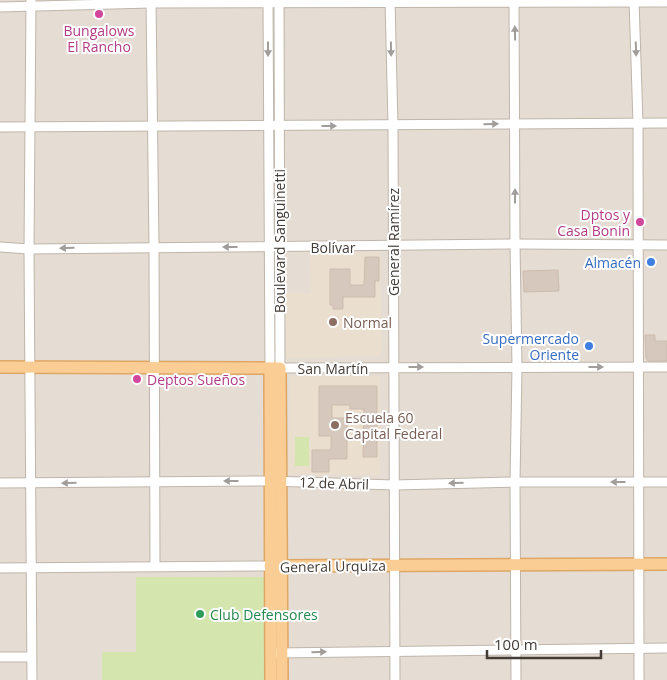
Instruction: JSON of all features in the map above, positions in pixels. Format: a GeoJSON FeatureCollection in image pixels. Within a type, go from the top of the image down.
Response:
{"type":"FeatureCollection","features":[{"type":"Feature","properties":{"kind":"main road","name":"San Martín"},"geometry":{"type":"LineString","coordinates":[[0,367],[275,368]]}},
{"type":"Feature","properties":{"kind":"main road","name":"Boulevard Sanguinetti"},"geometry":{"type":"LineString","coordinates":[[275,368],[276,653]]}},
{"type":"Feature","properties":{"kind":"main road","name":"General Urquiza"},"geometry":{"type":"LineString","coordinates":[[276,566],[667,564]]}},
{"type":"Feature","properties":{"kind":"main road"},"geometry":{"type":"LineString","coordinates":[[271,680],[276,653]]}},
{"type":"Feature","properties":{"kind":"main road"},"geometry":{"type":"LineString","coordinates":[[276,653],[282,680]]}},
{"type":"Feature","properties":{"kind":"street","name":"General Ramírez"},"geometry":{"type":"LineString","coordinates":[[390,1],[393,126],[395,680]]}},
{"type":"Feature","properties":{"kind":"street"},"geometry":{"type":"LineString","coordinates":[[514,1],[517,367],[515,482],[516,680]]}},
{"type":"Feature","properties":{"kind":"street"},"geometry":{"type":"LineString","coordinates":[[634,1],[638,123],[639,680]]}},
{"type":"Feature","properties":{"kind":"street"},"geometry":{"type":"LineString","coordinates":[[0,7],[31,3],[151,2],[667,2]]}},
{"type":"Feature","properties":{"kind":"street"},"geometry":{"type":"LineString","coordinates":[[151,2],[155,566]]}},
{"type":"Feature","properties":{"kind":"street","name":"Boulevard Sanguinetti"},"geometry":{"type":"LineString","coordinates":[[268,2],[268,126],[274,247],[275,368]]}},
{"type":"Feature","properties":{"kind":"street","name":"Boulevard Sanguinetti"},"geometry":{"type":"LineString","coordinates":[[274,247],[280,126],[279,2]]}},
{"type":"Feature","properties":{"kind":"street"},"geometry":{"type":"LineString","coordinates":[[31,3],[29,249],[32,680]]}},
{"type":"Feature","properties":{"kind":"street"},"geometry":{"type":"LineString","coordinates":[[0,127],[667,123]]}},
{"type":"Feature","properties":{"kind":"street","name":"Bolívar"},"geometry":{"type":"LineString","coordinates":[[0,247],[29,249],[515,244],[667,245]]}},
{"type":"Feature","properties":{"kind":"street","name":"San Martín"},"geometry":{"type":"LineString","coordinates":[[275,368],[667,367]]}},
{"type":"Feature","properties":{"kind":"street","name":"12 de Abril"},"geometry":{"type":"LineString","coordinates":[[0,483],[154,481],[275,481],[394,484],[667,482]]}},
{"type":"Feature","properties":{"kind":"street","name":"General Urquiza"},"geometry":{"type":"LineString","coordinates":[[0,568],[276,566]]}},
{"type":"Feature","properties":{"kind":"street"},"geometry":{"type":"LineString","coordinates":[[276,653],[667,648]]}},
{"type":"Feature","properties":{"kind":"street"},"geometry":{"type":"LineString","coordinates":[[0,657],[31,657]]}},
{"type":"Feature","properties":{"kind":"shaded area"},"geometry":{"type":"Polygon","coordinates":[[[0,0],[667,0],[667,680],[0,680],[0,0]]]}},
{"type":"Feature","properties":{"kind":"shaded area","name":"Normal"},"geometry":{"type":"Polygon","coordinates":[[[380,252],[382,351],[377,356],[286,358],[285,293],[311,293],[310,253],[380,252]]]}},
{"type":"Feature","properties":{"kind":"shaded area","name":"Escuela 60 Capital Federal"},"geometry":{"type":"Polygon","coordinates":[[[290,376],[380,376],[380,475],[288,474],[290,376]]]}},
{"type":"Feature","properties":{"kind":"green space"},"geometry":{"type":"Polygon","coordinates":[[[272,14],[277,14],[277,112],[273,112],[272,14]]]}},
{"type":"Feature","properties":{"kind":"green space"},"geometry":{"type":"Polygon","coordinates":[[[272,135],[277,135],[277,233],[273,233],[272,135]]]}},
{"type":"Feature","properties":{"kind":"green space"},"geometry":{"type":"Polygon","coordinates":[[[295,437],[309,437],[309,466],[295,466],[295,437]]]}},
{"type":"Feature","properties":{"kind":"green space","name":"Club Defensores"},"geometry":{"type":"Polygon","coordinates":[[[136,577],[264,577],[265,680],[102,680],[102,652],[136,652],[136,577]]]}},
{"type":"Feature","properties":{"kind":"building"},"geometry":{"type":"Polygon","coordinates":[[[365,257],[379,257],[379,281],[375,281],[375,297],[343,297],[343,309],[333,309],[333,305],[330,305],[330,269],[350,269],[350,285],[364,285],[365,257]]]}},
{"type":"Feature","properties":{"kind":"building"},"geometry":{"type":"Polygon","coordinates":[[[558,270],[559,291],[524,292],[523,271],[558,270]]]}},
{"type":"Feature","properties":{"kind":"building"},"geometry":{"type":"Polygon","coordinates":[[[645,335],[655,335],[655,341],[667,341],[667,361],[648,361],[646,358],[645,335]]]}},
{"type":"Feature","properties":{"kind":"building"},"geometry":{"type":"Polygon","coordinates":[[[319,386],[377,386],[377,457],[363,457],[364,409],[350,409],[350,405],[332,405],[332,418],[347,418],[347,459],[329,459],[329,472],[312,472],[312,450],[331,450],[331,436],[319,436],[319,386]]]}},
{"type":"Feature","properties":{"kind":"place","name":"Bungalows El Rancho"},"geometry":{"type":"Point","coordinates":[99,14]}},
{"type":"Feature","properties":{"kind":"place","name":"Dptos y Casa Bonin"},"geometry":{"type":"Point","coordinates":[640,222]}},
{"type":"Feature","properties":{"kind":"place","name":"Almacén"},"geometry":{"type":"Point","coordinates":[651,262]}},
{"type":"Feature","properties":{"kind":"place","name":"Normal"},"geometry":{"type":"Point","coordinates":[333,322]}},
{"type":"Feature","properties":{"kind":"place","name":"Supermercado Oriente"},"geometry":{"type":"Point","coordinates":[589,346]}},
{"type":"Feature","properties":{"kind":"place","name":"Deptos Sueños"},"geometry":{"type":"Point","coordinates":[137,379]}},
{"type":"Feature","properties":{"kind":"place","name":"Escuela 60 Capital Federal"},"geometry":{"type":"Point","coordinates":[335,425]}},
{"type":"Feature","properties":{"kind":"place","name":"Club Defensores"},"geometry":{"type":"Point","coordinates":[200,614]}}]}
